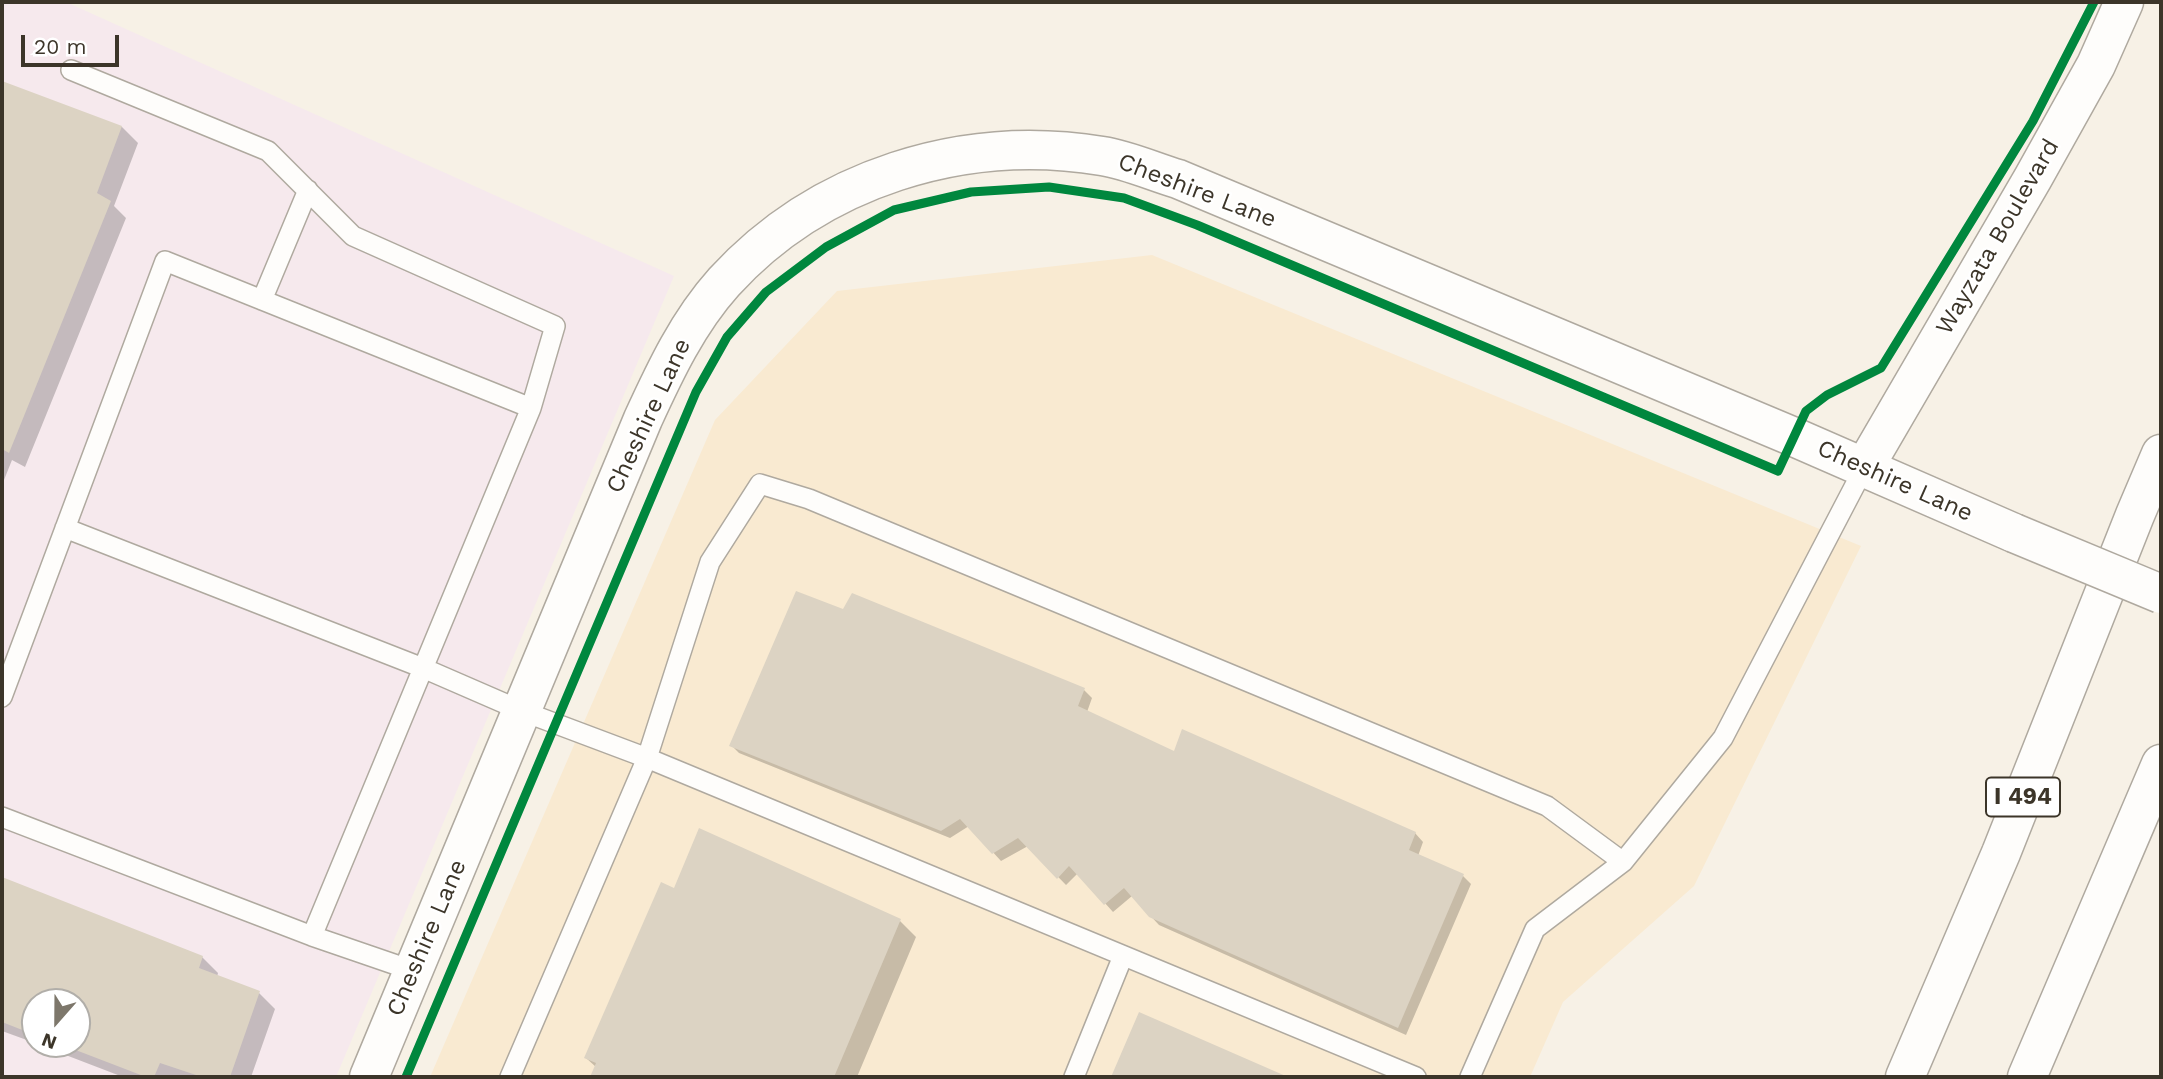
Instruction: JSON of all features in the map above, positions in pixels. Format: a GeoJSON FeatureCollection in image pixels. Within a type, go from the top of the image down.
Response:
{"type":"FeatureCollection","features":[{"type":"Feature","properties":{"kind":"main road","name":"Wayzata Boulevard"},"geometry":{"type":"LineString","coordinates":[[1864,468],[2034,178],[2096,65],[2124,2]]}},
{"type":"Feature","properties":{"kind":"main road","name":"Cheshire Lane"},"geometry":{"type":"LineString","coordinates":[[369,1077],[642,419],[677,346],[723,283],[772,236],[831,197],[894,170],[965,154],[1030,150],[1103,156],[1178,179],[2161,594]]}},
{"type":"Feature","properties":{"kind":"main road"},"geometry":{"type":"LineString","coordinates":[[2134,515],[2161,426]]}},
{"type":"Feature","properties":{"kind":"main road","name":"I 494"},"geometry":{"type":"LineString","coordinates":[[1905,1077],[2001,853],[2134,515],[2161,454]]}},
{"type":"Feature","properties":{"kind":"main road"},"geometry":{"type":"LineString","coordinates":[[2027,1077],[2161,764]]}},
{"type":"Feature","properties":{"kind":"lane"},"geometry":{"type":"LineString","coordinates":[[71,70],[268,151],[353,236],[555,326],[531,408],[312,936]]}},
{"type":"Feature","properties":{"kind":"lane"},"geometry":{"type":"LineString","coordinates":[[262,300],[308,190]]}},
{"type":"Feature","properties":{"kind":"lane"},"geometry":{"type":"LineString","coordinates":[[2,697],[165,261],[531,408]]}},
{"type":"Feature","properties":{"kind":"lane"},"geometry":{"type":"LineString","coordinates":[[1470,1077],[1535,929],[1623,862],[1723,738],[1864,468]]}},
{"type":"Feature","properties":{"kind":"lane"},"geometry":{"type":"LineString","coordinates":[[510,1077],[646,758],[710,562],[760,484],[809,499],[1547,806],[1623,862]]}},
{"type":"Feature","properties":{"kind":"lane"},"geometry":{"type":"LineString","coordinates":[[65,528],[646,758],[1416,1077]]}},
{"type":"Feature","properties":{"kind":"lane"},"geometry":{"type":"LineString","coordinates":[[2,817],[312,936],[414,971]]}},
{"type":"Feature","properties":{"kind":"lane"},"geometry":{"type":"LineString","coordinates":[[1074,1077],[1123,956]]}},
{"type":"Feature","properties":{"kind":"shaded area"},"geometry":{"type":"Polygon","coordinates":[[[2,2],[66,2],[674,276],[336,1077],[2,1077],[2,2]]]}},
{"type":"Feature","properties":{"kind":"shaded area"},"geometry":{"type":"Polygon","coordinates":[[[1152,255],[1861,546],[1694,886],[1563,1002],[1530,1077],[430,1077],[715,420],[837,291],[1152,255]]]}},
{"type":"Feature","properties":{"kind":"building"},"geometry":{"type":"Polygon","coordinates":[[[2,81],[122,126],[97,193],[111,201],[9,453],[2,449],[2,81]]]}},
{"type":"Feature","properties":{"kind":"building"},"geometry":{"type":"Polygon","coordinates":[[[796,591],[843,609],[852,593],[1085,688],[1078,706],[1174,751],[1182,729],[1416,832],[1409,850],[1464,874],[1398,1028],[1149,917],[1124,888],[1104,905],[1069,866],[1057,879],[1018,838],[992,854],[960,819],[941,831],[729,746],[796,591]]]}},
{"type":"Feature","properties":{"kind":"building"},"geometry":{"type":"Polygon","coordinates":[[[699,828],[901,919],[834,1077],[590,1077],[596,1063],[584,1058],[661,882],[674,888],[699,828]]]}},
{"type":"Feature","properties":{"kind":"building"},"geometry":{"type":"Polygon","coordinates":[[[2,877],[203,956],[199,968],[260,991],[230,1077],[202,1077],[160,1063],[154,1077],[146,1077],[91,1056],[91,988],[21,988],[21,1029],[2,1022],[2,877]]]}},
{"type":"Feature","properties":{"kind":"building"},"geometry":{"type":"Polygon","coordinates":[[[1139,1012],[1288,1077],[1111,1077],[1139,1012]]]}},
{"type":"Feature","properties":{"kind":"cycle path"},"geometry":{"type":"LineString","coordinates":[[406,1077],[696,392],[727,337],[766,292],[826,247],[894,210],[971,192],[1049,187],[1124,198],[1197,225],[1778,471],[1806,411],[1827,395],[1881,368],[2033,121],[2094,2]]}}]}
